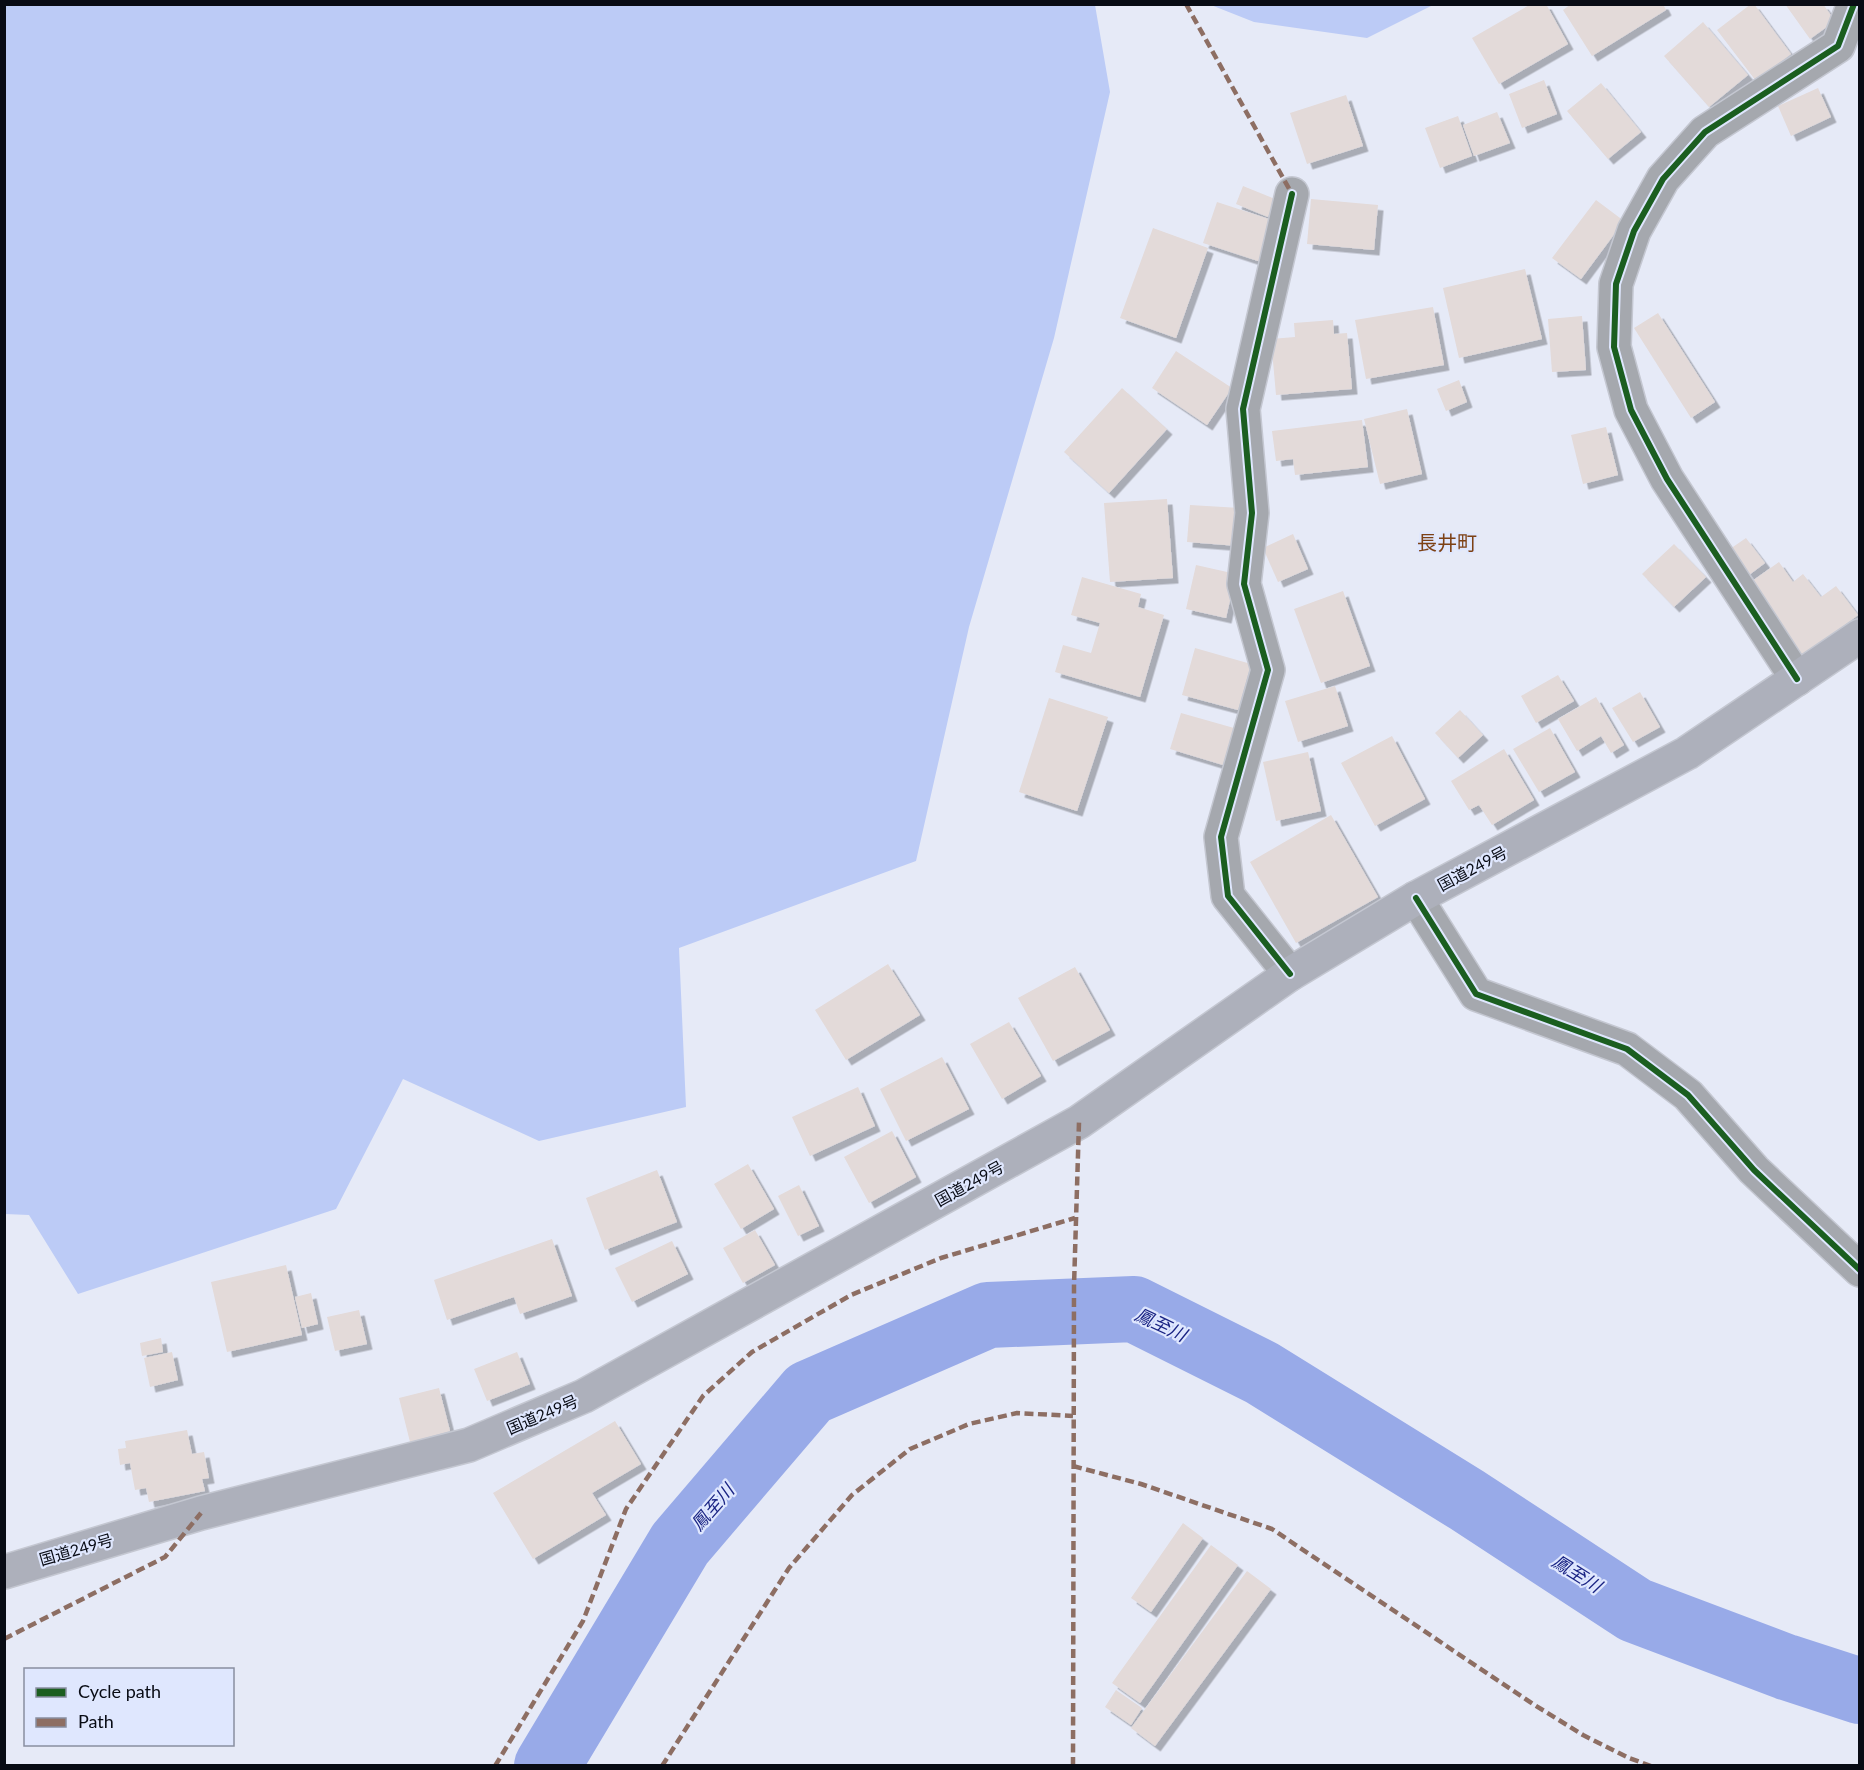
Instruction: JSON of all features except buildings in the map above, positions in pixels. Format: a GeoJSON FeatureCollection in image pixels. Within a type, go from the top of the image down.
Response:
{"type":"FeatureCollection","features":[{"type":"Feature","properties":{"kind":"highway","name":"国道249号"},"geometry":{"type":"LineString","coordinates":[[4,1572],[201,1514],[469,1445],[584,1396],[1079,1122],[1290,974],[1416,898],[1687,753],[1860,636]]}},
{"type":"Feature","properties":{"kind":"street"},"geometry":{"type":"LineString","coordinates":[[1797,679],[1667,479],[1631,410],[1614,347],[1616,284],[1634,231],[1663,179],[1705,132],[1838,46],[1854,4]]}},
{"type":"Feature","properties":{"kind":"street"},"geometry":{"type":"LineString","coordinates":[[1290,974],[1228,896],[1221,837],[1268,670],[1244,584],[1252,513],[1243,409],[1292,194]]}},
{"type":"Feature","properties":{"kind":"street"},"geometry":{"type":"LineString","coordinates":[[1416,898],[1476,994],[1627,1049],[1688,1095],[1754,1170],[1860,1270]]}},
{"type":"Feature","properties":{"kind":"shaded area"},"geometry":{"type":"Polygon","coordinates":[[[5,4],[1095,5],[1110,92],[1054,338],[969,627],[916,861],[679,948],[686,1107],[539,1141],[403,1079],[336,1209],[78,1294],[29,1215],[5,1214],[5,4]]]}},
{"type":"Feature","properties":{"kind":"shaded area"},"geometry":{"type":"Polygon","coordinates":[[[1211,5],[1433,5],[1367,38],[1254,22],[1211,5]]]}},
{"type":"Feature","properties":{"kind":"waterway","name":"鳳至川"},"geometry":{"type":"LineString","coordinates":[[547,1766],[680,1544],[809,1393],[988,1315],[1134,1309],[1262,1373],[1467,1500],[1635,1610],[1786,1667],[1860,1691]]}},
{"type":"Feature","properties":{"kind":"marked path"},"geometry":{"type":"LineString","coordinates":[[1186,4],[1292,194]]}},
{"type":"Feature","properties":{"kind":"marked path"},"geometry":{"type":"LineString","coordinates":[[1073,1766],[1074,1286],[1079,1122]]}},
{"type":"Feature","properties":{"kind":"marked path"},"geometry":{"type":"LineString","coordinates":[[495,1766],[583,1621],[626,1509],[703,1396],[752,1352],[851,1295],[941,1258],[1075,1218]]}},
{"type":"Feature","properties":{"kind":"marked path"},"geometry":{"type":"LineString","coordinates":[[662,1766],[789,1568],[852,1495],[910,1449],[969,1424],[1017,1413],[1073,1416]]}},
{"type":"Feature","properties":{"kind":"marked path"},"geometry":{"type":"LineString","coordinates":[[1073,1466],[1141,1484],[1272,1529],[1533,1704],[1583,1735],[1629,1758],[1651,1766]]}},
{"type":"Feature","properties":{"kind":"marked path"},"geometry":{"type":"LineString","coordinates":[[4,1639],[165,1557],[201,1513]]}},
{"type":"Feature","properties":{"kind":"cycle path"},"geometry":{"type":"LineString","coordinates":[[1797,679],[1667,479],[1631,410],[1614,347],[1616,284],[1634,231],[1663,179],[1705,132],[1838,46],[1854,4]]}},
{"type":"Feature","properties":{"kind":"cycle path"},"geometry":{"type":"LineString","coordinates":[[1290,974],[1228,896],[1221,837],[1268,670],[1244,584],[1252,513],[1243,409],[1292,194]]}},
{"type":"Feature","properties":{"kind":"cycle path"},"geometry":{"type":"LineString","coordinates":[[1416,898],[1476,994],[1627,1049],[1688,1095],[1754,1170],[1860,1270]]}},
{"type":"Feature","properties":{"kind":"district","name":"長井町"},"geometry":{"type":"Point","coordinates":[1447,542]}}]}
